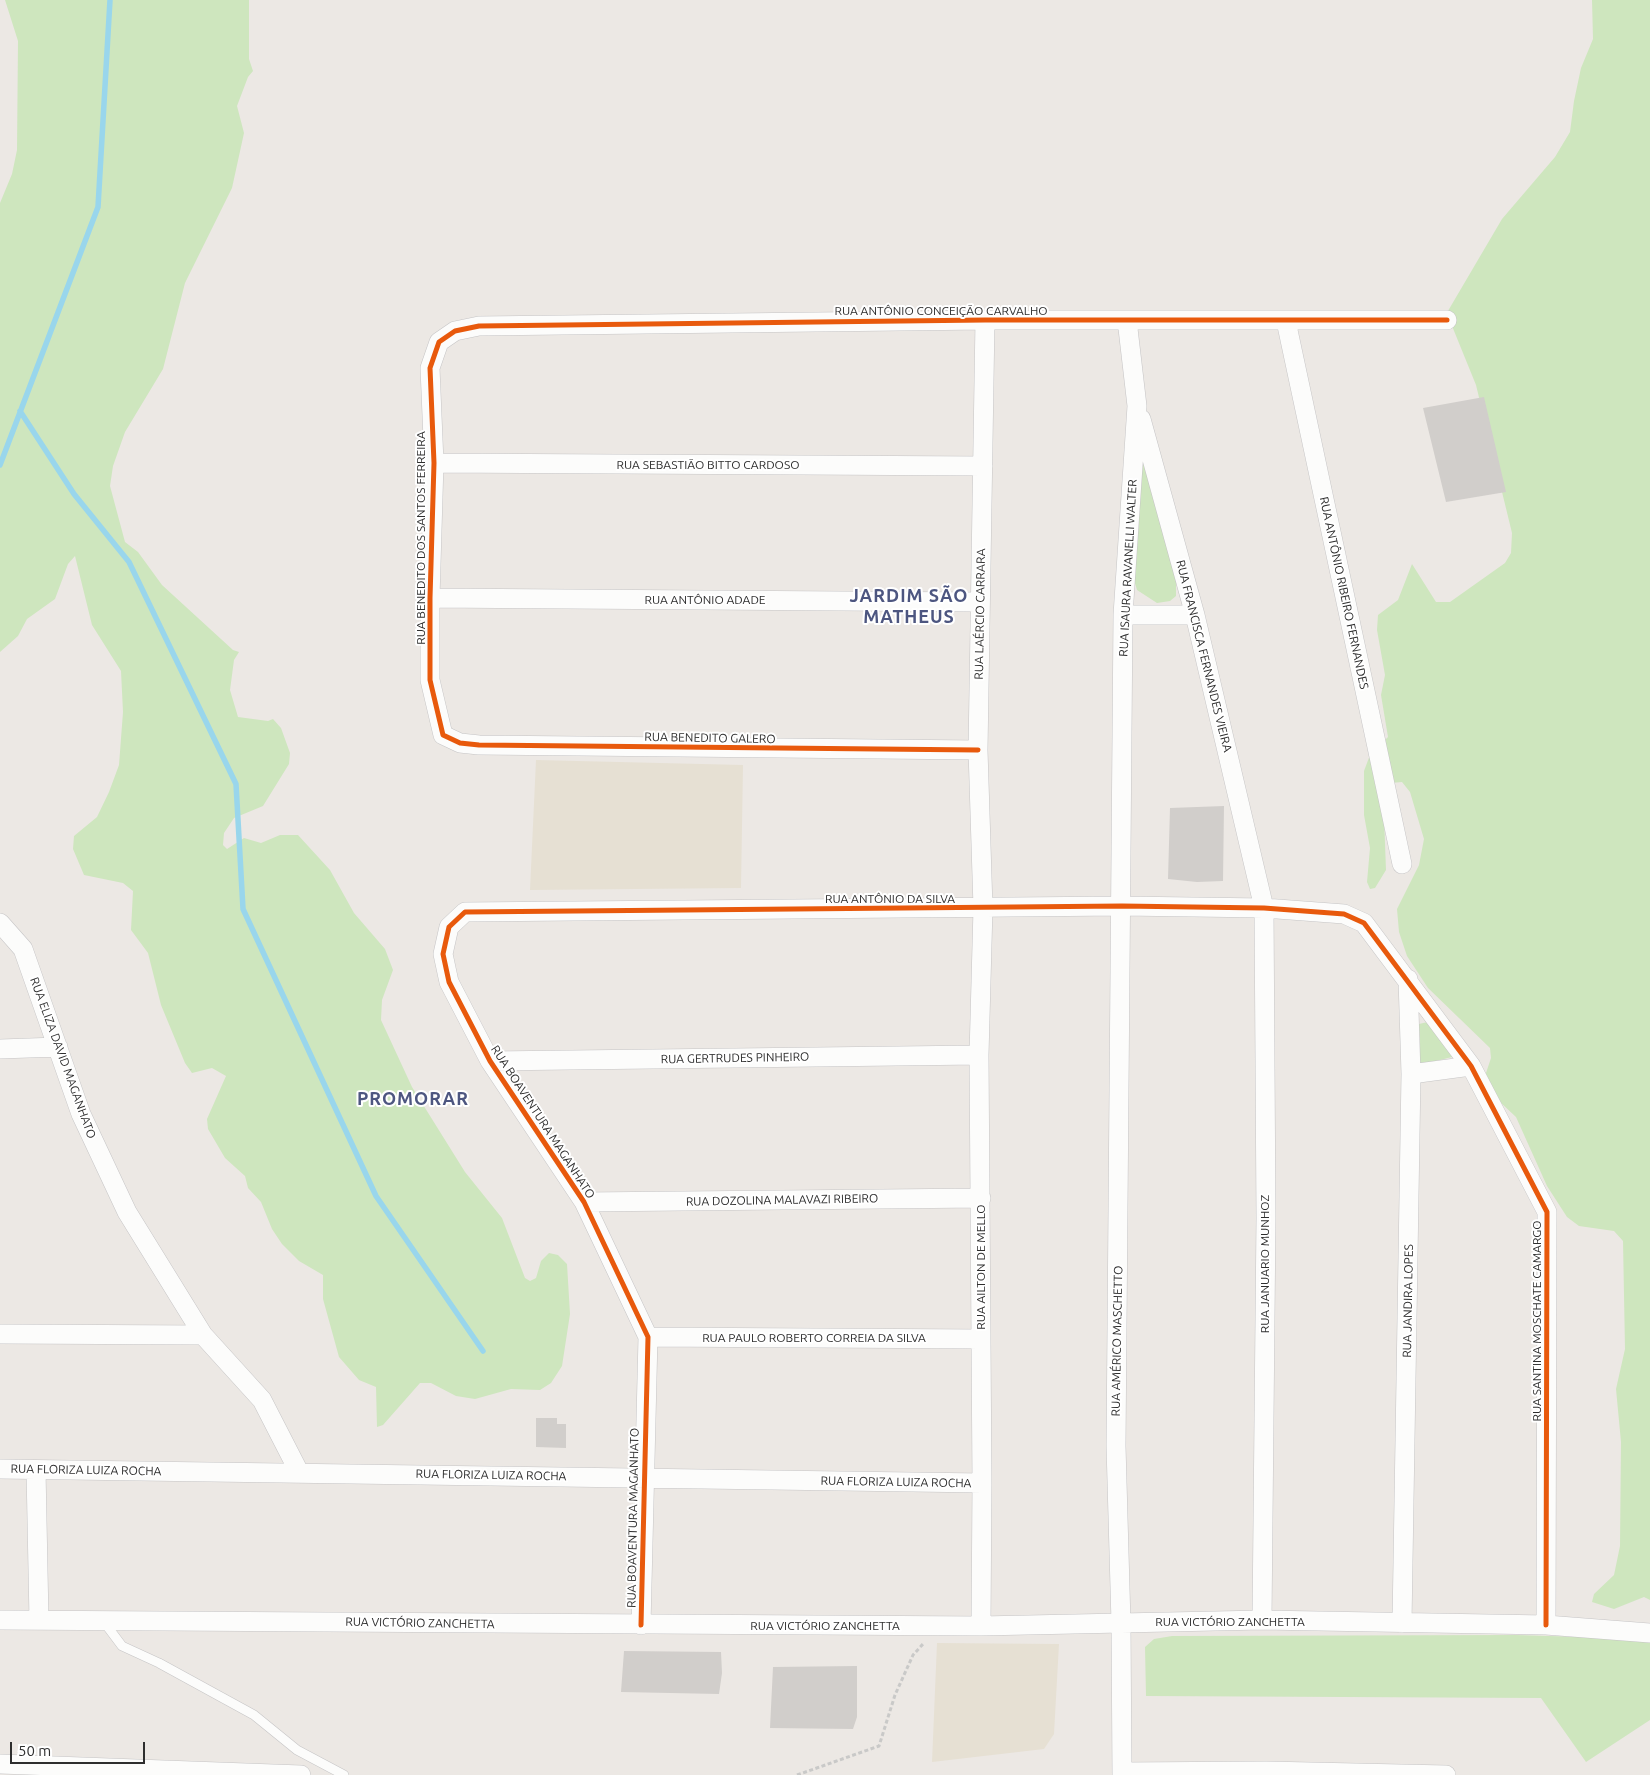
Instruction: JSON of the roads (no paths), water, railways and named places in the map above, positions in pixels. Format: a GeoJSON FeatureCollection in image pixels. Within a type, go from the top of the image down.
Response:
{"type":"FeatureCollection","features":[{"type":"Feature","properties":{"kind":"street","name":"RUA ANTÔNIO CONCEIÇÃO CARVALHO"},"geometry":{"type":"LineString","coordinates":[[439,342],[456,331],[479,326],[985,320],[1447,320]]}},
{"type":"Feature","properties":{"kind":"street","name":"RUA LAÉRCIO CARRARA"},"geometry":{"type":"LineString","coordinates":[[983,908],[978,750],[985,320]]}},
{"type":"Feature","properties":{"kind":"street","name":"RUA ISAURA RAVANELLI WALTER"},"geometry":{"type":"LineString","coordinates":[[1122,906],[1123,615],[1137,406],[1127,320]]}},
{"type":"Feature","properties":{"kind":"street","name":"RUA ANTÔNIO RIBEIRO FERNANDES"},"geometry":{"type":"LineString","coordinates":[[1286,321],[1402,864]]}},
{"type":"Feature","properties":{"kind":"street","name":"RUA BENEDITO DOS SANTOS FERREIRA"},"geometry":{"type":"LineString","coordinates":[[439,342],[430,368],[434,463],[430,598],[430,680],[443,735]]}},
{"type":"Feature","properties":{"kind":"street","name":"RUA FRANCISCA FERNANDES VIEIRA"},"geometry":{"type":"LineString","coordinates":[[1137,406],[1195,615],[1264,908]]}},
{"type":"Feature","properties":{"kind":"street","name":"RUA SEBASTIÃO BITTO CARDOSO"},"geometry":{"type":"LineString","coordinates":[[434,463],[983,466]]}},
{"type":"Feature","properties":{"kind":"street","name":"RUA ANTÔNIO ADADE"},"geometry":{"type":"LineString","coordinates":[[430,598],[979,602]]}},
{"type":"Feature","properties":{"kind":"street"},"geometry":{"type":"LineString","coordinates":[[1123,615],[1195,615]]}},
{"type":"Feature","properties":{"kind":"street","name":"RUA BENEDITO GALERO"},"geometry":{"type":"LineString","coordinates":[[443,735],[460,743],[479,745],[978,750]]}},
{"type":"Feature","properties":{"kind":"street","name":"RUA ANTÔNIO DA SILVA"},"geometry":{"type":"LineString","coordinates":[[443,954],[449,927],[465,912],[1122,906],[1264,908],[1344,914],[1364,923]]}},
{"type":"Feature","properties":{"kind":"street","name":"RUA AMÉRICO MASCHETTO"},"geometry":{"type":"LineString","coordinates":[[1122,906],[1116,1446],[1122,1623],[1122,1774]]}},
{"type":"Feature","properties":{"kind":"street","name":"RUA AILTON DE MELLO"},"geometry":{"type":"LineString","coordinates":[[981,1626],[982,1483],[979,1055],[983,908]]}},
{"type":"Feature","properties":{"kind":"street","name":"RUA JANUARIO MUNHOZ"},"geometry":{"type":"LineString","coordinates":[[1262,1620],[1266,1218],[1264,908]]}},
{"type":"Feature","properties":{"kind":"street","name":"RUA ELIZA DAVID MAGANHATO"},"geometry":{"type":"LineString","coordinates":[[0,923],[23,949],[81,1114],[127,1212],[203,1335],[262,1400],[299,1472]]}},
{"type":"Feature","properties":{"kind":"street","name":"RUA SANTINA MOSCHATE CAMARGO"},"geometry":{"type":"LineString","coordinates":[[1364,923],[1408,979],[1471,1066],[1548,1212],[1546,1624]]}},
{"type":"Feature","properties":{"kind":"street","name":"RUA BOAVENTURA MAGANHATO"},"geometry":{"type":"LineString","coordinates":[[443,954],[449,982],[490,1061],[584,1202],[648,1337],[643,1477],[641,1625]]}},
{"type":"Feature","properties":{"kind":"street","name":"RUA JANDIRA LOPES"},"geometry":{"type":"LineString","coordinates":[[1402,1623],[1412,1074],[1408,979]]}},
{"type":"Feature","properties":{"kind":"street"},"geometry":{"type":"LineString","coordinates":[[0,1049],[58,1047]]}},
{"type":"Feature","properties":{"kind":"street","name":"RUA GERTRUDES PINHEIRO"},"geometry":{"type":"LineString","coordinates":[[490,1061],[979,1055]]}},
{"type":"Feature","properties":{"kind":"street"},"geometry":{"type":"LineString","coordinates":[[1412,1074],[1471,1066]]}},
{"type":"Feature","properties":{"kind":"street","name":"RUA DOZOLINA MALAVAZI RIBEIRO"},"geometry":{"type":"LineString","coordinates":[[584,1202],[981,1198]]}},
{"type":"Feature","properties":{"kind":"street"},"geometry":{"type":"LineString","coordinates":[[0,1334],[203,1335]]}},
{"type":"Feature","properties":{"kind":"street","name":"RUA PAULO ROBERTO CORREIA DA SILVA"},"geometry":{"type":"LineString","coordinates":[[648,1337],[981,1339]]}},
{"type":"Feature","properties":{"kind":"street","name":"RUA FLORIZA LUIZA ROCHA"},"geometry":{"type":"LineString","coordinates":[[0,1469],[982,1483]]}},
{"type":"Feature","properties":{"kind":"street"},"geometry":{"type":"LineString","coordinates":[[36,1470],[39,1620]]}},
{"type":"Feature","properties":{"kind":"street","name":"RUA VICTÓRIO ZANCHETTA"},"geometry":{"type":"LineString","coordinates":[[0,1620],[981,1626],[1262,1620],[1546,1624],[1650,1633]]}},
{"type":"Feature","properties":{"kind":"street"},"geometry":{"type":"LineString","coordinates":[[0,1764],[112,1771],[301,1775]]}},
{"type":"Feature","properties":{"kind":"street"},"geometry":{"type":"LineString","coordinates":[[1122,1774],[1266,1771],[1446,1775]]}},
{"type":"Feature","properties":{"kind":"lane"},"geometry":{"type":"LineString","coordinates":[[104,1621],[122,1646],[159,1663],[254,1715],[297,1750],[344,1775]]}},
{"type":"Feature","properties":{"kind":"waterway"},"geometry":{"type":"LineString","coordinates":[[0,465],[98,207],[110,0]]}},
{"type":"Feature","properties":{"kind":"waterway"},"geometry":{"type":"LineString","coordinates":[[20,411],[74,494],[129,562],[236,784],[243,909],[376,1196],[483,1351]]}},
{"type":"Feature","properties":{"kind":"district","name":"JARDIM SÃO MATHEUS"},"geometry":{"type":"Point","coordinates":[909,606]}},
{"type":"Feature","properties":{"kind":"district","name":"PROMORAR"},"geometry":{"type":"Point","coordinates":[413,1099]}}]}
